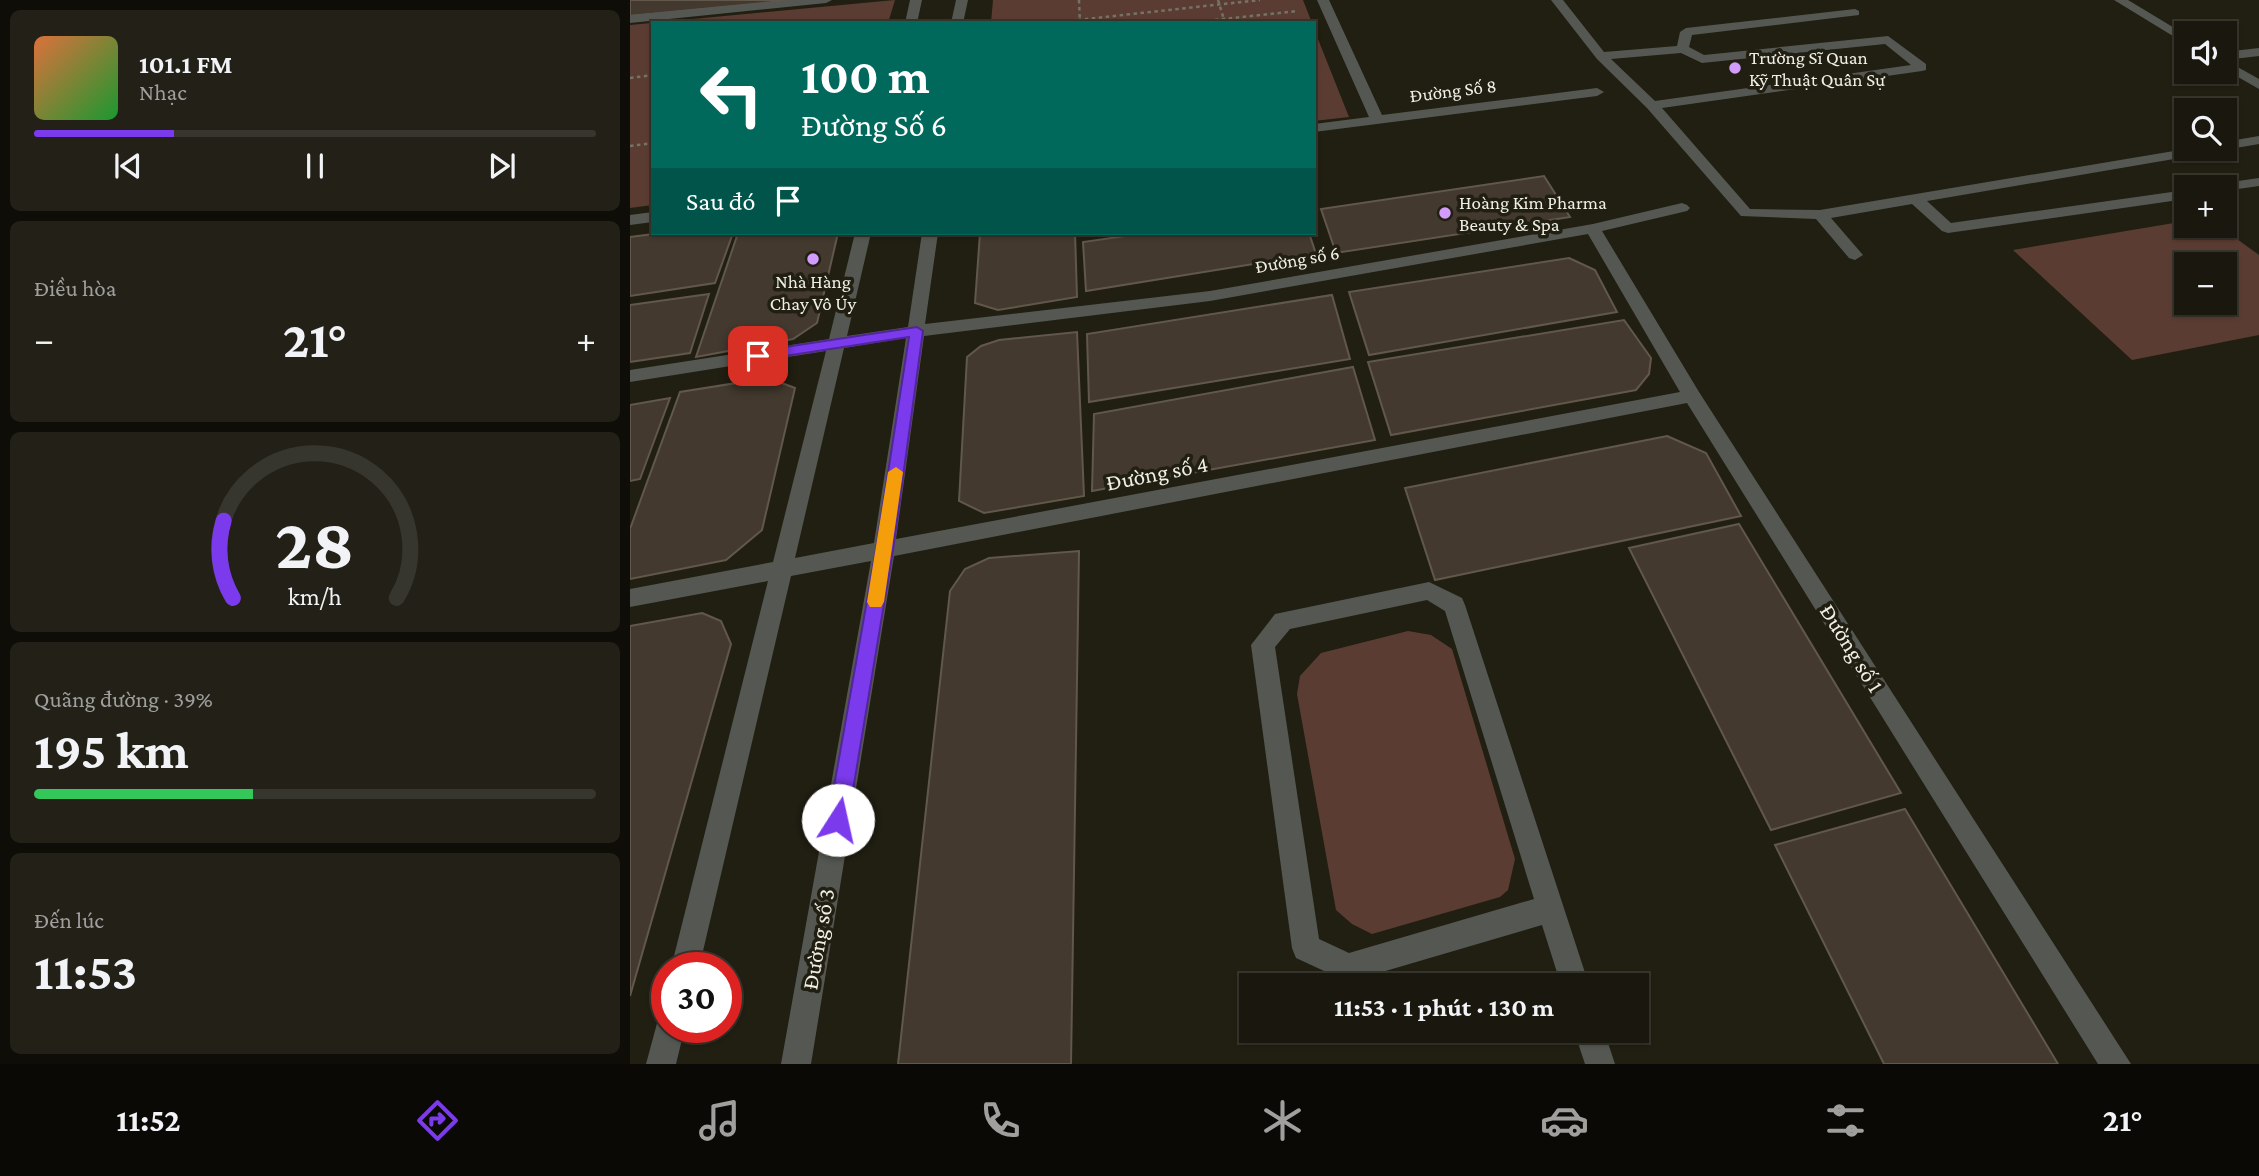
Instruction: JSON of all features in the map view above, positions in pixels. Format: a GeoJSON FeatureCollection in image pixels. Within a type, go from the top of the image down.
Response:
{"type":"FeatureCollection","features":[{"type":"Feature","properties":{"kind":"street"},"geometry":{"type":"LineString","coordinates":[[630,19],[826,0]]}},
{"type":"Feature","properties":{"kind":"street"},"geometry":{"type":"LineString","coordinates":[[911,21],[916,0]]}},
{"type":"Feature","properties":{"kind":"street"},"geometry":{"type":"LineString","coordinates":[[957,21],[962,0]]}},
{"type":"Feature","properties":{"kind":"street"},"geometry":{"type":"LineString","coordinates":[[1557,0],[1601,56],[1652,105],[1746,213],[1820,215],[2174,155]]}},
{"type":"Feature","properties":{"kind":"street"},"geometry":{"type":"LineString","coordinates":[[2120,0],[2174,33]]}},
{"type":"Feature","properties":{"kind":"street"},"geometry":{"type":"LineString","coordinates":[[1325,4],[1377,119]]}},
{"type":"Feature","properties":{"kind":"street"},"geometry":{"type":"LineString","coordinates":[[1683,48],[1686,32],[1855,13]]}},
{"type":"Feature","properties":{"kind":"street"},"geometry":{"type":"LineString","coordinates":[[1601,56],[1683,48],[1702,59],[1888,40],[1922,67],[1652,105]]}},
{"type":"Feature","properties":{"kind":"street"},"geometry":{"type":"LineString","coordinates":[[2237,55],[2259,52]]}},
{"type":"Feature","properties":{"kind":"street"},"geometry":{"type":"LineString","coordinates":[[2237,71],[2259,85]]}},
{"type":"Feature","properties":{"kind":"street","name":"Đường Số 8"},"geometry":{"type":"LineString","coordinates":[[1316,128],[1597,92]]}},
{"type":"Feature","properties":{"kind":"street"},"geometry":{"type":"LineString","coordinates":[[2237,144],[2259,140]]}},
{"type":"Feature","properties":{"kind":"street"},"geometry":{"type":"LineString","coordinates":[[2237,185],[2259,182]]}},
{"type":"Feature","properties":{"kind":"street"},"geometry":{"type":"LineString","coordinates":[[1916,199],[1948,228],[2174,196]]}},
{"type":"Feature","properties":{"kind":"street","name":"Đường số 6"},"geometry":{"type":"LineString","coordinates":[[917,331],[1210,296],[1593,229],[1682,208]]}},
{"type":"Feature","properties":{"kind":"street"},"geometry":{"type":"LineString","coordinates":[[1820,215],[1856,255]]}},
{"type":"Feature","properties":{"kind":"street"},"geometry":{"type":"LineString","coordinates":[[630,220],[651,217]]}},
{"type":"Feature","properties":{"kind":"street","name":"Đường số 1"},"geometry":{"type":"LineString","coordinates":[[1593,229],[1692,396],[2116,1064]]}},
{"type":"Feature","properties":{"kind":"street"},"geometry":{"type":"LineString","coordinates":[[689,952],[862,235]]}},
{"type":"Feature","properties":{"kind":"street","name":"Đường số 3"},"geometry":{"type":"LineString","coordinates":[[796,1064],[884,550],[930,235]]}},
{"type":"Feature","properties":{"kind":"street"},"geometry":{"type":"LineString","coordinates":[[630,376],[917,331]]}},
{"type":"Feature","properties":{"kind":"street","name":"Đường số 4"},"geometry":{"type":"LineString","coordinates":[[630,598],[1692,396]]}},
{"type":"Feature","properties":{"kind":"street"},"geometry":{"type":"LineString","coordinates":[[1551,908],[1348,968],[1306,948],[1263,646],[1283,621],[1429,591],[1454,605],[1551,908],[1571,973]]}},
{"type":"Feature","properties":{"kind":"street"},"geometry":{"type":"LineString","coordinates":[[661,1064],[666,1043]]}},
{"type":"Feature","properties":{"kind":"street"},"geometry":{"type":"LineString","coordinates":[[1593,1043],[1600,1064]]}},
{"type":"Feature","properties":{"kind":"path"},"geometry":{"type":"LineString","coordinates":[[1079,0],[1080,21],[1219,2],[1260,0]]}},
{"type":"Feature","properties":{"kind":"path"},"geometry":{"type":"LineString","coordinates":[[1219,2],[1224,21],[1325,4]]}},
{"type":"Feature","properties":{"kind":"path"},"geometry":{"type":"LineString","coordinates":[[630,78],[651,75]]}},
{"type":"Feature","properties":{"kind":"path"},"geometry":{"type":"LineString","coordinates":[[1316,76],[1321,75]]}},
{"type":"Feature","properties":{"kind":"path"},"geometry":{"type":"LineString","coordinates":[[630,146],[651,143]]}},
{"type":"Feature","properties":{"kind":"shaded area"},"geometry":{"type":"Polygon","coordinates":[[[895,0],[889,21],[672,21],[895,0]]]}},
{"type":"Feature","properties":{"kind":"shaded area"},"geometry":{"type":"Polygon","coordinates":[[[993,0],[1303,0],[1311,21],[991,21],[993,0]]]}},
{"type":"Feature","properties":{"kind":"shaded area"},"geometry":{"type":"Polygon","coordinates":[[[651,23],[651,205],[630,208],[630,25],[651,23]]]}},
{"type":"Feature","properties":{"kind":"shaded area"},"geometry":{"type":"Polygon","coordinates":[[[1316,34],[1349,117],[1316,121],[1316,34]]]}},
{"type":"Feature","properties":{"kind":"shaded area"},"geometry":{"type":"Polygon","coordinates":[[[2174,223],[2174,238],[2236,238],[2259,255],[2259,335],[2132,360],[2013,250],[2174,223]]]}},
{"type":"Feature","properties":{"kind":"shaded area"},"geometry":{"type":"Polygon","coordinates":[[[1408,631],[1431,635],[1452,649],[1515,859],[1508,890],[1500,897],[1372,934],[1352,924],[1336,910],[1297,694],[1300,676],[1321,653],[1408,631]]]}},
{"type":"Feature","properties":{"kind":"building"},"geometry":{"type":"Polygon","coordinates":[[[630,0],[794,0],[630,16],[630,0]]]}},
{"type":"Feature","properties":{"kind":"building","name":"Hoàng Kim Pharma Beauty & Spa"},"geometry":{"type":"Polygon","coordinates":[[[1544,176],[1570,217],[1336,253],[1321,209],[1544,176]]]}},
{"type":"Feature","properties":{"kind":"building"},"geometry":{"type":"Polygon","coordinates":[[[651,234],[732,235],[715,283],[630,296],[630,237],[651,234]]]}},
{"type":"Feature","properties":{"kind":"building"},"geometry":{"type":"Polygon","coordinates":[[[737,235],[838,235],[817,323],[793,339],[696,357],[737,235]]]}},
{"type":"Feature","properties":{"kind":"building"},"geometry":{"type":"Polygon","coordinates":[[[980,235],[1075,235],[1077,297],[998,310],[975,303],[980,235]]]}},
{"type":"Feature","properties":{"kind":"building"},"geometry":{"type":"Polygon","coordinates":[[[1132,235],[1310,235],[1316,254],[1086,291],[1083,242],[1132,235]]]}},
{"type":"Feature","properties":{"kind":"building"},"geometry":{"type":"Polygon","coordinates":[[[1569,258],[1595,270],[1617,312],[1369,355],[1349,292],[1569,258]]]}},
{"type":"Feature","properties":{"kind":"building"},"geometry":{"type":"Polygon","coordinates":[[[709,294],[690,353],[630,362],[630,305],[709,294]]]}},
{"type":"Feature","properties":{"kind":"building"},"geometry":{"type":"Polygon","coordinates":[[[1332,295],[1350,359],[1089,402],[1087,334],[1332,295]]]}},
{"type":"Feature","properties":{"kind":"building"},"geometry":{"type":"Polygon","coordinates":[[[1624,320],[1651,358],[1649,374],[1636,390],[1391,435],[1368,362],[1624,320]]]}},
{"type":"Feature","properties":{"kind":"building"},"geometry":{"type":"Polygon","coordinates":[[[1077,332],[1084,496],[984,513],[959,501],[967,357],[981,346],[999,340],[1077,332]]]}},
{"type":"Feature","properties":{"kind":"building"},"geometry":{"type":"Polygon","coordinates":[[[1353,367],[1375,440],[1092,491],[1094,414],[1353,367]]]}},
{"type":"Feature","properties":{"kind":"building"},"geometry":{"type":"Polygon","coordinates":[[[768,378],[795,388],[762,530],[726,560],[630,579],[630,529],[680,392],[768,378]]]}},
{"type":"Feature","properties":{"kind":"building"},"geometry":{"type":"Polygon","coordinates":[[[670,398],[640,479],[630,481],[630,405],[670,398]]]}},
{"type":"Feature","properties":{"kind":"building"},"geometry":{"type":"Polygon","coordinates":[[[1667,436],[1706,453],[1741,516],[1435,580],[1405,488],[1667,436]]]}},
{"type":"Feature","properties":{"kind":"building"},"geometry":{"type":"Polygon","coordinates":[[[1739,524],[1901,793],[1771,830],[1629,548],[1739,524]]]}},
{"type":"Feature","properties":{"kind":"building"},"geometry":{"type":"Polygon","coordinates":[[[1079,551],[1071,1064],[898,1064],[950,591],[965,569],[989,558],[1079,551]]]}},
{"type":"Feature","properties":{"kind":"building"},"geometry":{"type":"Polygon","coordinates":[[[702,613],[721,621],[731,644],[630,996],[630,626],[702,613]]]}},
{"type":"Feature","properties":{"kind":"building"},"geometry":{"type":"Polygon","coordinates":[[[1905,809],[2058,1064],[1884,1064],[1775,845],[1905,809]]]}},
{"type":"Feature","properties":{"kind":"slow traffic"},"geometry":{"type":"LineString","coordinates":[[876,602],[896,472]]}},
{"type":"Feature","properties":{"kind":"place","name":"Trường Sĩ Quan Kỹ Thuật Quân Sự"},"geometry":{"type":"Point","coordinates":[1735,68]}},
{"type":"Feature","properties":{"kind":"place","name":"Hoàng Kim Pharma Beauty & Spa"},"geometry":{"type":"Point","coordinates":[1445,213]}},
{"type":"Feature","properties":{"kind":"place","name":"Nhà Hàng Chay Vô Úy"},"geometry":{"type":"Point","coordinates":[813,259]}},
{"type":"Feature","properties":{"kind":"route"},"geometry":{"type":"LineString","coordinates":[[758,356],[917,331],[884,550],[838,820]]}}]}
